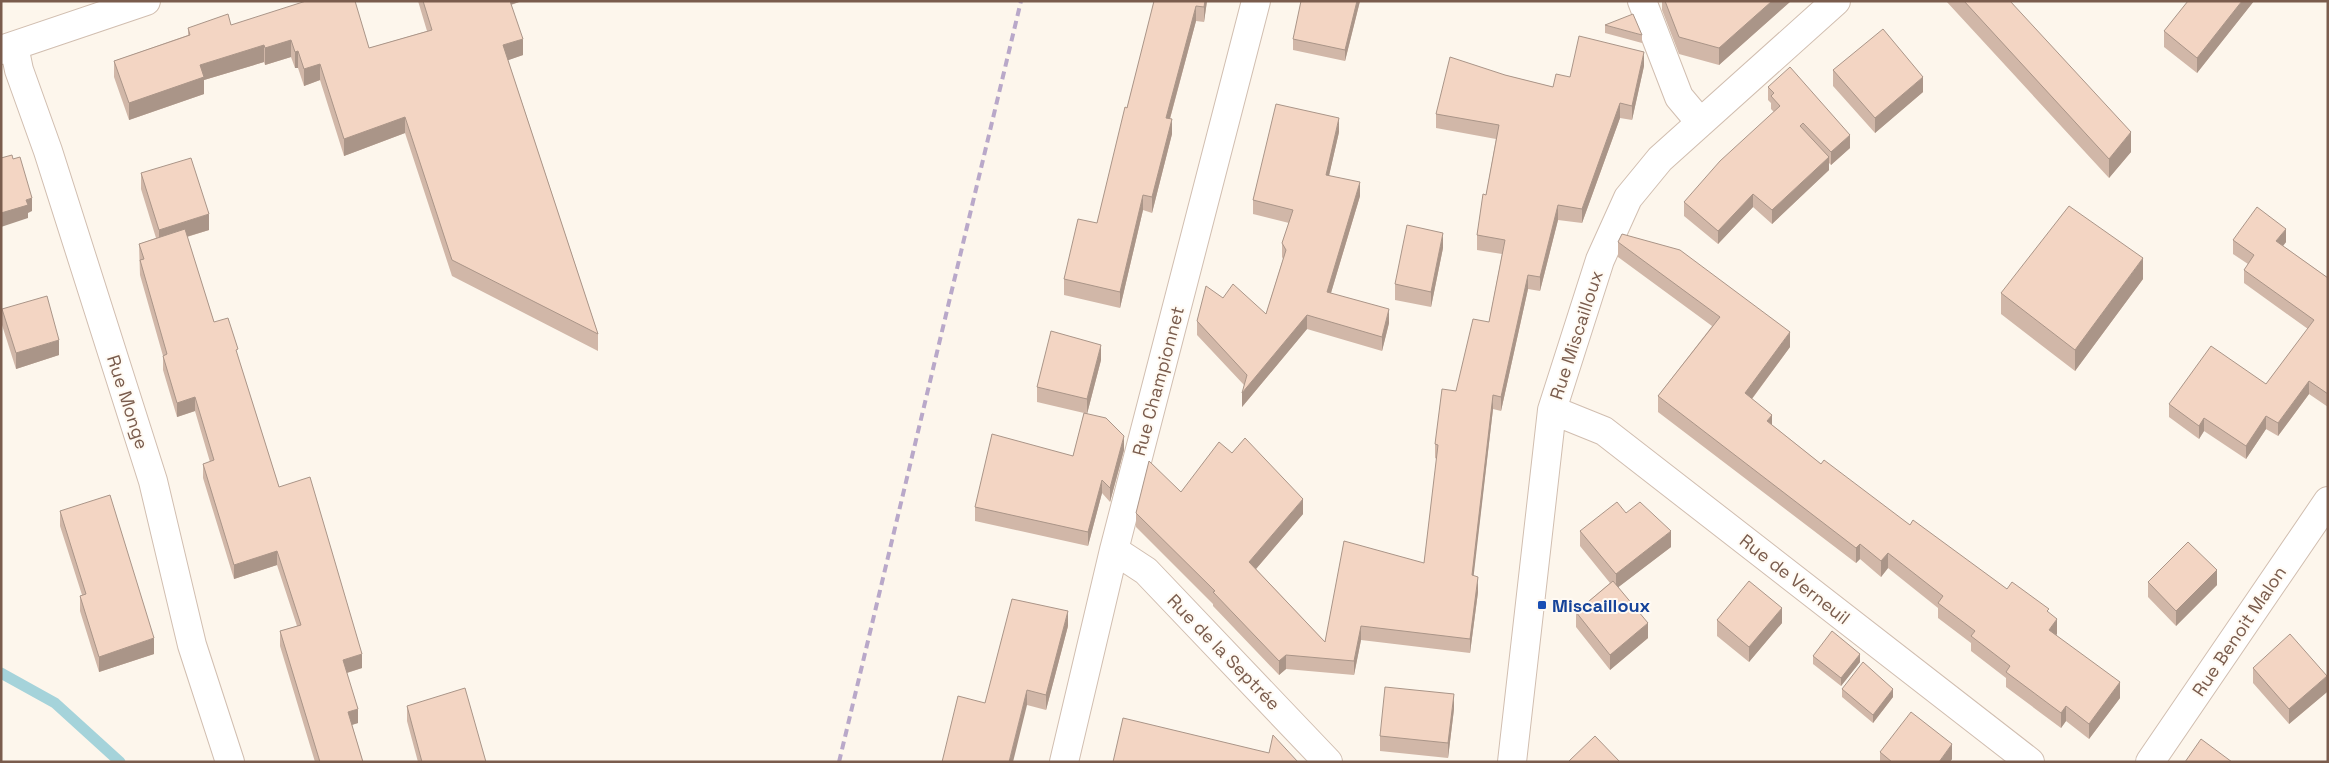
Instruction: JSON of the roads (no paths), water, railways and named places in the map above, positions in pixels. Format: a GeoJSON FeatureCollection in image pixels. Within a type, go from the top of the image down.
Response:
{"type":"FeatureCollection","features":[{"type":"Feature","properties":{"kind":"street"},"geometry":{"type":"LineString","coordinates":[[7,48],[146,1]]}},
{"type":"Feature","properties":{"kind":"street","name":"Rue Championnet"},"geometry":{"type":"LineString","coordinates":[[1064,762],[1114,550],[1256,1]]}},
{"type":"Feature","properties":{"kind":"street"},"geometry":{"type":"LineString","coordinates":[[1642,1],[1679,97],[1700,122]]}},
{"type":"Feature","properties":{"kind":"street","name":"Rue Miscailloux"},"geometry":{"type":"LineString","coordinates":[[1512,762],[1552,410],[1600,260],[1628,198],[1660,159],[1836,1]]}},
{"type":"Feature","properties":{"kind":"street","name":"Rue Monge"},"geometry":{"type":"LineString","coordinates":[[7,48],[19,70],[51,160],[154,481],[192,644],[230,762]]}},
{"type":"Feature","properties":{"kind":"street","name":"Rue de Verneuil"},"geometry":{"type":"LineString","coordinates":[[1552,410],[1604,431],[2030,762]]}},
{"type":"Feature","properties":{"kind":"street","name":"Rue Benoit Malon"},"geometry":{"type":"LineString","coordinates":[[2150,762],[2328,501]]}},
{"type":"Feature","properties":{"kind":"street","name":"Rue de la Septrée"},"geometry":{"type":"LineString","coordinates":[[1114,550],[1146,571],[1328,762]]}},
{"type":"Feature","properties":{"kind":"waterway"},"geometry":{"type":"LineString","coordinates":[[1,673],[55,703],[120,762]]}},
{"type":"Feature","properties":{"kind":"railway"},"geometry":{"type":"LineString","coordinates":[[839,762],[1021,1]]}},
{"type":"Feature","properties":{"kind":"place","name":"Miscailloux"},"geometry":{"type":"Point","coordinates":[1542,605]}}]}
